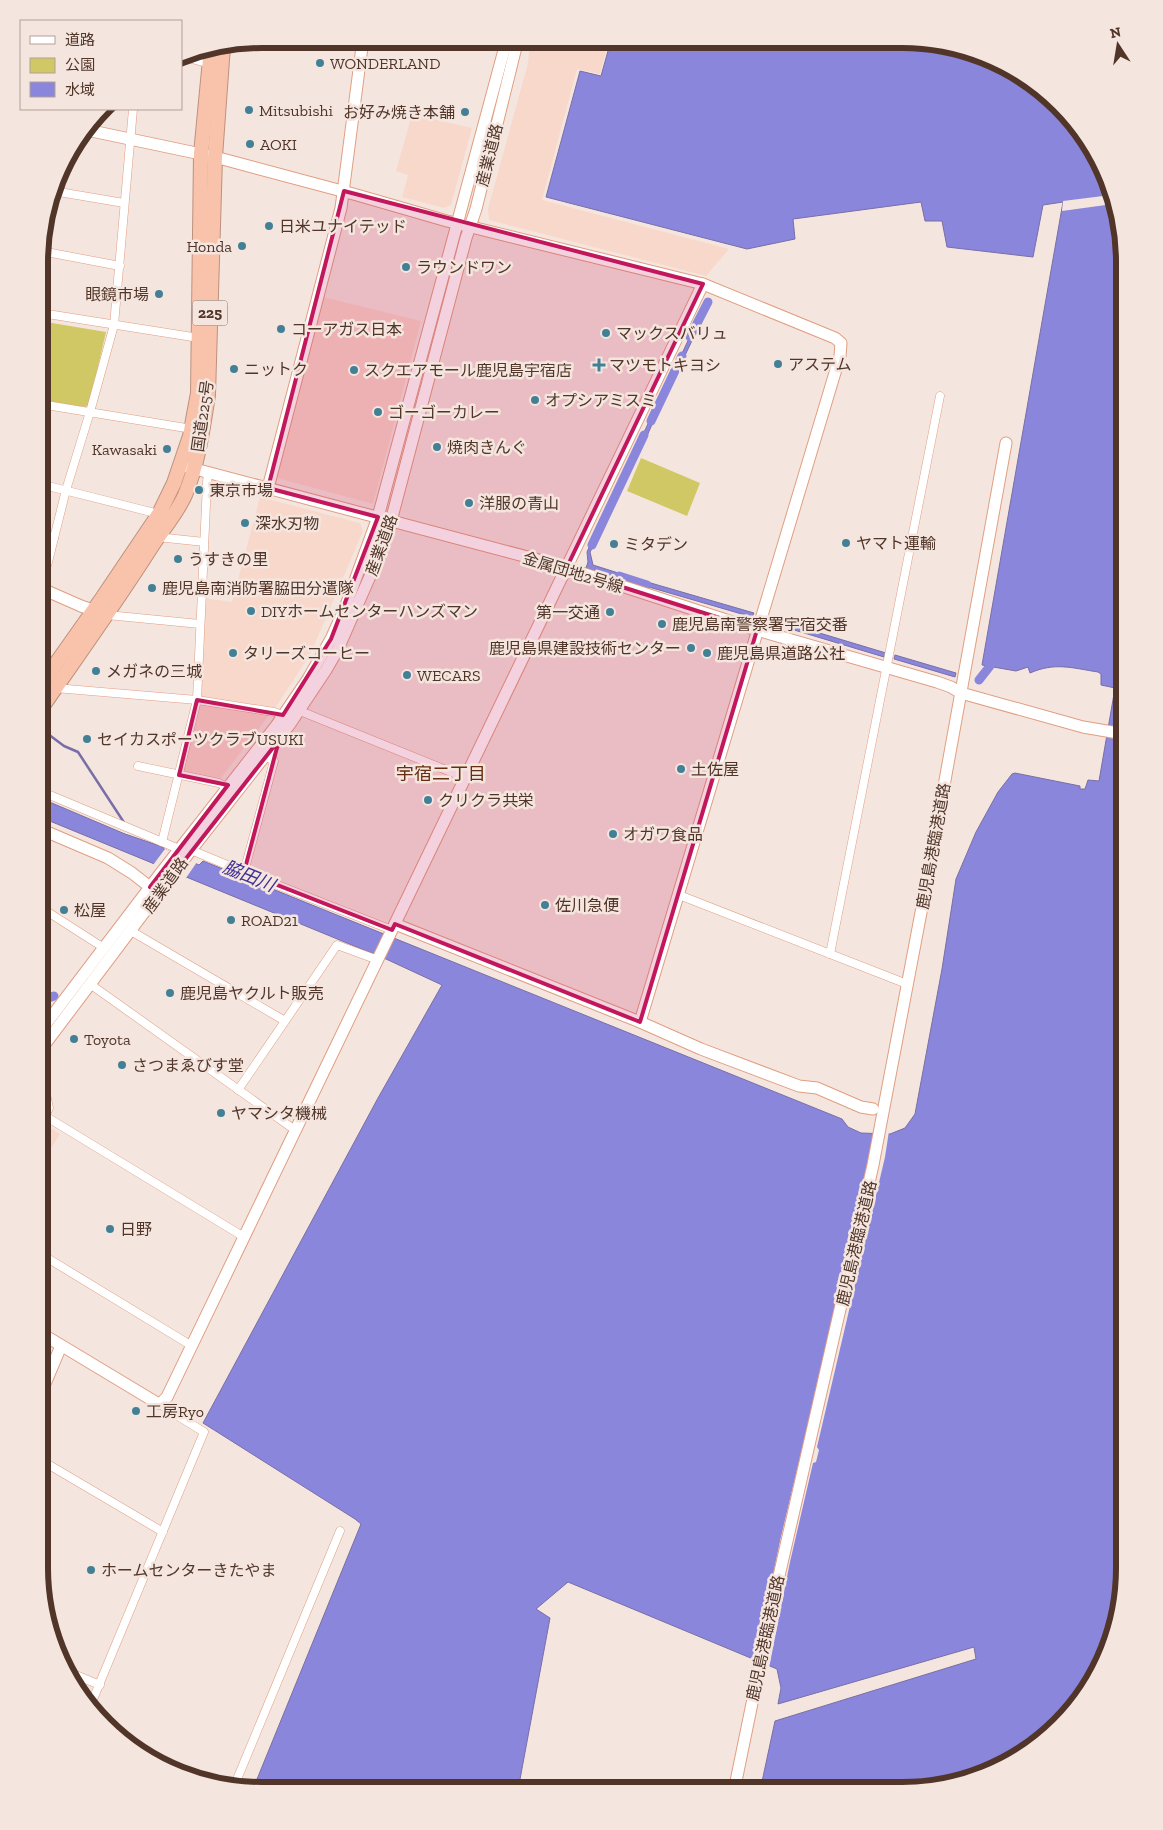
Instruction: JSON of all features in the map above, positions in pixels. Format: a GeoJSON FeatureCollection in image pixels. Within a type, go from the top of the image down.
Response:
{"type":"FeatureCollection","features":[{"type":"Feature","properties":{"kind":"highway","name":"国道225号"},"geometry":{"type":"LineString","coordinates":[[48,698],[101,613],[187,466],[202,433],[208,395],[215,157],[223,51]]}},
{"type":"Feature","properties":{"kind":"highway","name":"国道225号"},"geometry":{"type":"LineString","coordinates":[[48,676],[101,613],[157,538],[185,495],[187,466],[198,393],[201,154],[211,54]]}},
{"type":"Feature","properties":{"kind":"street"},"geometry":{"type":"LineString","coordinates":[[268,488],[341,208],[362,48]]}},
{"type":"Feature","properties":{"kind":"street","name":"産業道路"},"geometry":{"type":"LineString","coordinates":[[48,1041],[131,931],[154,890],[160,874],[185,852],[266,756],[300,711],[338,650],[371,574],[390,521],[464,225],[505,48]]}},
{"type":"Feature","properties":{"kind":"street","name":"産業道路"},"geometry":{"type":"LineString","coordinates":[[48,1022],[104,948],[154,890],[172,876],[185,852],[227,787],[283,716],[308,679],[331,639],[357,576],[378,517],[464,225],[476,209],[516,48]]}},
{"type":"Feature","properties":{"kind":"street"},"geometry":{"type":"LineString","coordinates":[[192,59],[210,64]]}},
{"type":"Feature","properties":{"kind":"street"},"geometry":{"type":"LineString","coordinates":[[48,562],[66,490],[114,325],[133,110]]}},
{"type":"Feature","properties":{"kind":"street"},"geometry":{"type":"LineString","coordinates":[[92,131],[215,157],[464,225],[704,284],[835,338],[841,343],[840,356],[640,1022]]}},
{"type":"Feature","properties":{"kind":"street"},"geometry":{"type":"LineString","coordinates":[[59,193],[124,203]]}},
{"type":"Feature","properties":{"kind":"street"},"geometry":{"type":"LineString","coordinates":[[48,251],[120,266]]}},
{"type":"Feature","properties":{"kind":"street"},"geometry":{"type":"LineString","coordinates":[[161,1403],[167,1397],[192,1346],[704,284]]}},
{"type":"Feature","properties":{"kind":"street"},"geometry":{"type":"LineString","coordinates":[[48,314],[199,338]]}},
{"type":"Feature","properties":{"kind":"street"},"geometry":{"type":"LineString","coordinates":[[830,954],[940,396]]}},
{"type":"Feature","properties":{"kind":"street"},"geometry":{"type":"LineString","coordinates":[[48,405],[192,429]]}},
{"type":"Feature","properties":{"kind":"street","name":"鹿児島港臨港道路"},"geometry":{"type":"LineString","coordinates":[[736,1782],[792,1514],[862,1221],[886,1102],[1006,443]]}},
{"type":"Feature","properties":{"kind":"street","name":"金属団地2号線"},"geometry":{"type":"LineString","coordinates":[[187,466],[554,564],[757,630],[951,687],[961,693],[1116,732]]}},
{"type":"Feature","properties":{"kind":"street"},"geometry":{"type":"LineString","coordinates":[[162,842],[197,700],[208,472]]}},
{"type":"Feature","properties":{"kind":"street"},"geometry":{"type":"LineString","coordinates":[[48,486],[159,514]]}},
{"type":"Feature","properties":{"kind":"street"},"geometry":{"type":"LineString","coordinates":[[48,536],[54,538]]}},
{"type":"Feature","properties":{"kind":"street"},"geometry":{"type":"LineString","coordinates":[[157,538],[204,542]]}},
{"type":"Feature","properties":{"kind":"street"},"geometry":{"type":"LineString","coordinates":[[48,592],[101,613],[200,624]]}},
{"type":"Feature","properties":{"kind":"street"},"geometry":{"type":"LineString","coordinates":[[55,688],[197,700],[274,712],[283,716]]}},
{"type":"Feature","properties":{"kind":"street"},"geometry":{"type":"LineString","coordinates":[[300,711],[466,778]]}},
{"type":"Feature","properties":{"kind":"street"},"geometry":{"type":"LineString","coordinates":[[244,872],[274,762],[266,756]]}},
{"type":"Feature","properties":{"kind":"street"},"geometry":{"type":"LineString","coordinates":[[138,766],[227,787]]}},
{"type":"Feature","properties":{"kind":"street"},"geometry":{"type":"LineString","coordinates":[[48,794],[185,852],[244,872],[640,1022],[799,1086],[817,1088],[861,1107],[874,1109]]}},
{"type":"Feature","properties":{"kind":"street"},"geometry":{"type":"LineString","coordinates":[[48,832],[108,858],[154,890]]}},
{"type":"Feature","properties":{"kind":"street"},"geometry":{"type":"LineString","coordinates":[[679,895],[907,984]]}},
{"type":"Feature","properties":{"kind":"street"},"geometry":{"type":"LineString","coordinates":[[48,912],[104,948]]}},
{"type":"Feature","properties":{"kind":"street"},"geometry":{"type":"LineString","coordinates":[[131,931],[285,1021]]}},
{"type":"Feature","properties":{"kind":"street"},"geometry":{"type":"LineString","coordinates":[[238,1090],[337,945],[379,958]]}},
{"type":"Feature","properties":{"kind":"street"},"geometry":{"type":"LineString","coordinates":[[90,984],[295,1130]]}},
{"type":"Feature","properties":{"kind":"street"},"geometry":{"type":"LineString","coordinates":[[48,1121],[244,1237]]}},
{"type":"Feature","properties":{"kind":"street"},"geometry":{"type":"LineString","coordinates":[[48,1258],[192,1346]]}},
{"type":"Feature","properties":{"kind":"street"},"geometry":{"type":"LineString","coordinates":[[48,1338],[157,1403],[161,1403],[165,1408],[204,1432],[93,1700]]}},
{"type":"Feature","properties":{"kind":"street"},"geometry":{"type":"LineString","coordinates":[[48,1377],[61,1346]]}},
{"type":"Feature","properties":{"kind":"street"},"geometry":{"type":"LineString","coordinates":[[48,1464],[163,1532]]}},
{"type":"Feature","properties":{"kind":"street"},"geometry":{"type":"LineString","coordinates":[[236,1781],[340,1531]]}},
{"type":"Feature","properties":{"kind":"street"},"geometry":{"type":"LineString","coordinates":[[75,1675],[100,1685]]}},
{"type":"Feature","properties":{"kind":"highlighted area"},"geometry":{"type":"Polygon","coordinates":[[[344,191],[703,284],[566,569],[757,630],[640,1022],[395,924],[392,930],[244,872],[279,740],[159,893],[150,887],[228,785],[179,775],[197,700],[283,715],[331,639],[378,517],[268,488],[344,191]]]}},
{"type":"Feature","properties":{"kind":"shaded area"},"geometry":{"type":"Polygon","coordinates":[[[529,48],[607,48],[600,74],[577,69],[542,200],[729,249],[706,276],[489,220],[488,209],[528,63],[529,48]]]}},
{"type":"Feature","properties":{"kind":"shaded area"},"geometry":{"type":"Polygon","coordinates":[[[412,114],[472,128],[451,205],[444,208],[402,197],[408,175],[396,171],[412,114]]]}},
{"type":"Feature","properties":{"kind":"shaded area","name":"スクエアモール鹿児島宇宿店"},"geometry":{"type":"Polygon","coordinates":[[[323,297],[421,321],[373,504],[277,478],[323,297]]]}},
{"type":"Feature","properties":{"kind":"shaded area"},"geometry":{"type":"Polygon","coordinates":[[[260,497],[360,523],[363,531],[311,653],[274,710],[199,698],[204,598],[232,602],[260,497]]]}},
{"type":"Feature","properties":{"kind":"shaded area"},"geometry":{"type":"Polygon","coordinates":[[[199,702],[270,714],[218,782],[182,773],[199,702]]]}},
{"type":"Feature","properties":{"kind":"shaded area"},"geometry":{"type":"Polygon","coordinates":[[[48,1127],[60,1134],[48,1153],[48,1127]]]}},
{"type":"Feature","properties":{"kind":"green space"},"geometry":{"type":"Polygon","coordinates":[[[48,322],[106,332],[89,405],[85,407],[48,401],[48,322]]]}},
{"type":"Feature","properties":{"kind":"green space"},"geometry":{"type":"Polygon","coordinates":[[[641,458],[700,483],[687,516],[627,491],[641,458]]]}},
{"type":"Feature","properties":{"kind":"water"},"geometry":{"type":"Polygon","coordinates":[[[609,48],[916,48],[944,52],[971,59],[1009,76],[1043,101],[1080,142],[1104,192],[1114,233],[1116,261],[1116,1569],[1114,1597],[1104,1638],[1087,1676],[1080,1688],[1053,1720],[1021,1747],[1009,1754],[971,1771],[944,1778],[916,1782],[762,1782],[775,1721],[976,1659],[974,1647],[778,1704],[781,1688],[777,1669],[568,1582],[536,1609],[550,1618],[519,1782],[256,1782],[361,1524],[203,1423],[378,1098],[442,985],[386,959],[48,820],[48,801],[125,834],[163,847],[199,865],[203,861],[842,1119],[848,1127],[861,1133],[890,1134],[905,1128],[915,1114],[942,969],[956,879],[976,832],[998,792],[1012,774],[1015,773],[1080,786],[1080,789],[1085,789],[1088,780],[1099,781],[1115,688],[1101,685],[1101,674],[1064,667],[1048,668],[1030,673],[1028,667],[1016,671],[982,665],[1063,202],[1043,205],[1033,257],[947,247],[942,221],[925,221],[921,202],[793,219],[795,239],[747,249],[546,197],[580,71],[601,76],[609,48]]]}},
{"type":"Feature","properties":{"kind":"water"},"geometry":{"type":"Polygon","coordinates":[[[695,326],[698,328],[679,368],[676,366],[695,326]]]}},
{"type":"Feature","properties":{"kind":"water"},"geometry":{"type":"Polygon","coordinates":[[[671,375],[675,377],[663,402],[660,400],[671,375]]]}},
{"type":"Feature","properties":{"kind":"water"},"geometry":{"type":"Polygon","coordinates":[[[655,409],[658,411],[642,447],[638,445],[655,409]]]}},
{"type":"Feature","properties":{"kind":"water"},"geometry":{"type":"Polygon","coordinates":[[[595,534],[599,536],[590,552],[593,565],[631,577],[630,581],[586,568],[588,562],[587,552],[595,534]]]}},
{"type":"Feature","properties":{"kind":"water"},"geometry":{"type":"Polygon","coordinates":[[[637,579],[754,613],[752,617],[635,583],[637,579]]]}},
{"type":"Feature","properties":{"kind":"water"},"geometry":{"type":"Polygon","coordinates":[[[773,619],[886,653],[884,657],[771,623],[773,619]]]}},
{"type":"Feature","properties":{"kind":"water"},"geometry":{"type":"Polygon","coordinates":[[[895,655],[956,673],[955,677],[894,659],[895,655]]]}},
{"type":"Feature","properties":{"kind":"pier"},"geometry":{"type":"Polygon","coordinates":[[[1105,196],[1108,205],[1062,211],[1063,201],[1105,196]]]}},
{"type":"Feature","properties":{"kind":"pier"},"geometry":{"type":"Polygon","coordinates":[[[165,849],[197,862],[186,878],[153,865],[165,849]]]}},
{"type":"Feature","properties":{"kind":"pier"},"geometry":{"type":"Polygon","coordinates":[[[874,1131],[889,1131],[885,1157],[817,1447],[819,1450],[816,1462],[813,1463],[790,1562],[769,1668],[755,1662],[780,1541],[846,1264],[874,1131]]]}},
{"type":"Feature","properties":{"kind":"waterway"},"geometry":{"type":"LineString","coordinates":[[690,337],[708,302]]}},
{"type":"Feature","properties":{"kind":"waterway"},"geometry":{"type":"LineString","coordinates":[[651,421],[682,356]]}},
{"type":"Feature","properties":{"kind":"waterway"},"geometry":{"type":"LineString","coordinates":[[592,545],[644,435]]}},
{"type":"Feature","properties":{"kind":"waterway"},"geometry":{"type":"LineString","coordinates":[[619,576],[647,585]]}},
{"type":"Feature","properties":{"kind":"waterway"},"geometry":{"type":"LineString","coordinates":[[979,680],[990,666]]}},
{"type":"Feature","properties":{"kind":"waterway"},"geometry":{"type":"LineString","coordinates":[[48,734],[64,746],[78,752],[125,824]]}},
{"type":"Feature","properties":{"kind":"waterway"},"geometry":{"type":"LineString","coordinates":[[48,998],[54,996]]}},
{"type":"Feature","properties":{"kind":"place","name":"WONDERLAND"},"geometry":{"type":"Point","coordinates":[320,63]}},
{"type":"Feature","properties":{"kind":"place","name":"Mitsubishi"},"geometry":{"type":"Point","coordinates":[249,110]}},
{"type":"Feature","properties":{"kind":"place","name":"お好み焼き本舗"},"geometry":{"type":"Point","coordinates":[465,112]}},
{"type":"Feature","properties":{"kind":"place","name":"AOKI"},"geometry":{"type":"Point","coordinates":[250,144]}},
{"type":"Feature","properties":{"kind":"place","name":"日米ユナイテッド"},"geometry":{"type":"Point","coordinates":[269,226]}},
{"type":"Feature","properties":{"kind":"place","name":"Honda"},"geometry":{"type":"Point","coordinates":[242,246]}},
{"type":"Feature","properties":{"kind":"place","name":"ラウンドワン"},"geometry":{"type":"Point","coordinates":[406,267]}},
{"type":"Feature","properties":{"kind":"place","name":"眼鏡市場"},"geometry":{"type":"Point","coordinates":[159,294]}},
{"type":"Feature","properties":{"kind":"place","name":"コーアガス日本"},"geometry":{"type":"Point","coordinates":[281,329]}},
{"type":"Feature","properties":{"kind":"place","name":"マックスバリュ"},"geometry":{"type":"Point","coordinates":[606,333]}},
{"type":"Feature","properties":{"kind":"place","name":"アステム"},"geometry":{"type":"Point","coordinates":[778,364]}},
{"type":"Feature","properties":{"kind":"place","name":"マツモトキヨシ"},"geometry":{"type":"Point","coordinates":[599,365]}},
{"type":"Feature","properties":{"kind":"place","name":"ニットク"},"geometry":{"type":"Point","coordinates":[234,369]}},
{"type":"Feature","properties":{"kind":"place","name":"スクエアモール鹿児島宇宿店"},"geometry":{"type":"Point","coordinates":[354,370]}},
{"type":"Feature","properties":{"kind":"place","name":"オプシアミスミ"},"geometry":{"type":"Point","coordinates":[535,400]}},
{"type":"Feature","properties":{"kind":"place","name":"ゴーゴーカレー"},"geometry":{"type":"Point","coordinates":[378,412]}},
{"type":"Feature","properties":{"kind":"place","name":"焼肉きんぐ"},"geometry":{"type":"Point","coordinates":[437,447]}},
{"type":"Feature","properties":{"kind":"place","name":"Kawasaki"},"geometry":{"type":"Point","coordinates":[167,449]}},
{"type":"Feature","properties":{"kind":"place","name":"東京市場"},"geometry":{"type":"Point","coordinates":[199,490]}},
{"type":"Feature","properties":{"kind":"place","name":"洋服の青山"},"geometry":{"type":"Point","coordinates":[469,503]}},
{"type":"Feature","properties":{"kind":"place","name":"深水刃物"},"geometry":{"type":"Point","coordinates":[245,523]}},
{"type":"Feature","properties":{"kind":"place","name":"ヤマト運輸"},"geometry":{"type":"Point","coordinates":[846,543]}},
{"type":"Feature","properties":{"kind":"place","name":"ミタデン"},"geometry":{"type":"Point","coordinates":[614,544]}},
{"type":"Feature","properties":{"kind":"place","name":"うすきの里"},"geometry":{"type":"Point","coordinates":[178,559]}},
{"type":"Feature","properties":{"kind":"place","name":"鹿児島南消防署脇田分遣隊"},"geometry":{"type":"Point","coordinates":[152,588]}},
{"type":"Feature","properties":{"kind":"place","name":"DIYホームセンターハンズマン"},"geometry":{"type":"Point","coordinates":[251,611]}},
{"type":"Feature","properties":{"kind":"place","name":"第一交通"},"geometry":{"type":"Point","coordinates":[610,612]}},
{"type":"Feature","properties":{"kind":"place","name":"鹿児島南警察署宇宿交番"},"geometry":{"type":"Point","coordinates":[662,624]}},
{"type":"Feature","properties":{"kind":"place","name":"鹿児島県建設技術センター"},"geometry":{"type":"Point","coordinates":[691,648]}},
{"type":"Feature","properties":{"kind":"place","name":"タリーズコーヒー"},"geometry":{"type":"Point","coordinates":[233,653]}},
{"type":"Feature","properties":{"kind":"place","name":"鹿児島県道路公社"},"geometry":{"type":"Point","coordinates":[707,653]}},
{"type":"Feature","properties":{"kind":"place","name":"メガネの三城"},"geometry":{"type":"Point","coordinates":[96,671]}},
{"type":"Feature","properties":{"kind":"place","name":"WECARS"},"geometry":{"type":"Point","coordinates":[407,675]}},
{"type":"Feature","properties":{"kind":"place","name":"セイカスポーツクラブUSUKI"},"geometry":{"type":"Point","coordinates":[87,739]}},
{"type":"Feature","properties":{"kind":"place","name":"土佐屋"},"geometry":{"type":"Point","coordinates":[681,769]}},
{"type":"Feature","properties":{"kind":"place","name":"クリクラ共栄"},"geometry":{"type":"Point","coordinates":[428,800]}},
{"type":"Feature","properties":{"kind":"place","name":"オガワ食品"},"geometry":{"type":"Point","coordinates":[613,834]}},
{"type":"Feature","properties":{"kind":"place","name":"佐川急便"},"geometry":{"type":"Point","coordinates":[545,905]}},
{"type":"Feature","properties":{"kind":"place","name":"松屋"},"geometry":{"type":"Point","coordinates":[64,910]}},
{"type":"Feature","properties":{"kind":"place","name":"ROAD21"},"geometry":{"type":"Point","coordinates":[231,920]}},
{"type":"Feature","properties":{"kind":"place","name":"鹿児島ヤクルト販売"},"geometry":{"type":"Point","coordinates":[170,993]}},
{"type":"Feature","properties":{"kind":"place","name":"Toyota"},"geometry":{"type":"Point","coordinates":[74,1039]}},
{"type":"Feature","properties":{"kind":"place","name":"さつまゑびす堂"},"geometry":{"type":"Point","coordinates":[122,1065]}},
{"type":"Feature","properties":{"kind":"place","name":"ヤマシタ機械"},"geometry":{"type":"Point","coordinates":[221,1113]}},
{"type":"Feature","properties":{"kind":"place","name":"日野"},"geometry":{"type":"Point","coordinates":[110,1229]}},
{"type":"Feature","properties":{"kind":"place","name":"工房Ryo"},"geometry":{"type":"Point","coordinates":[136,1411]}},
{"type":"Feature","properties":{"kind":"place","name":"ホームセンターきたやま"},"geometry":{"type":"Point","coordinates":[91,1570]}},
{"type":"Feature","properties":{"kind":"district","name":"宇宿二丁目"},"geometry":{"type":"Point","coordinates":[441,774]}},
{"type":"Feature","properties":{"kind":"water label","name":"脇田川"},"geometry":{"type":"Point","coordinates":[249,876]}}]}
